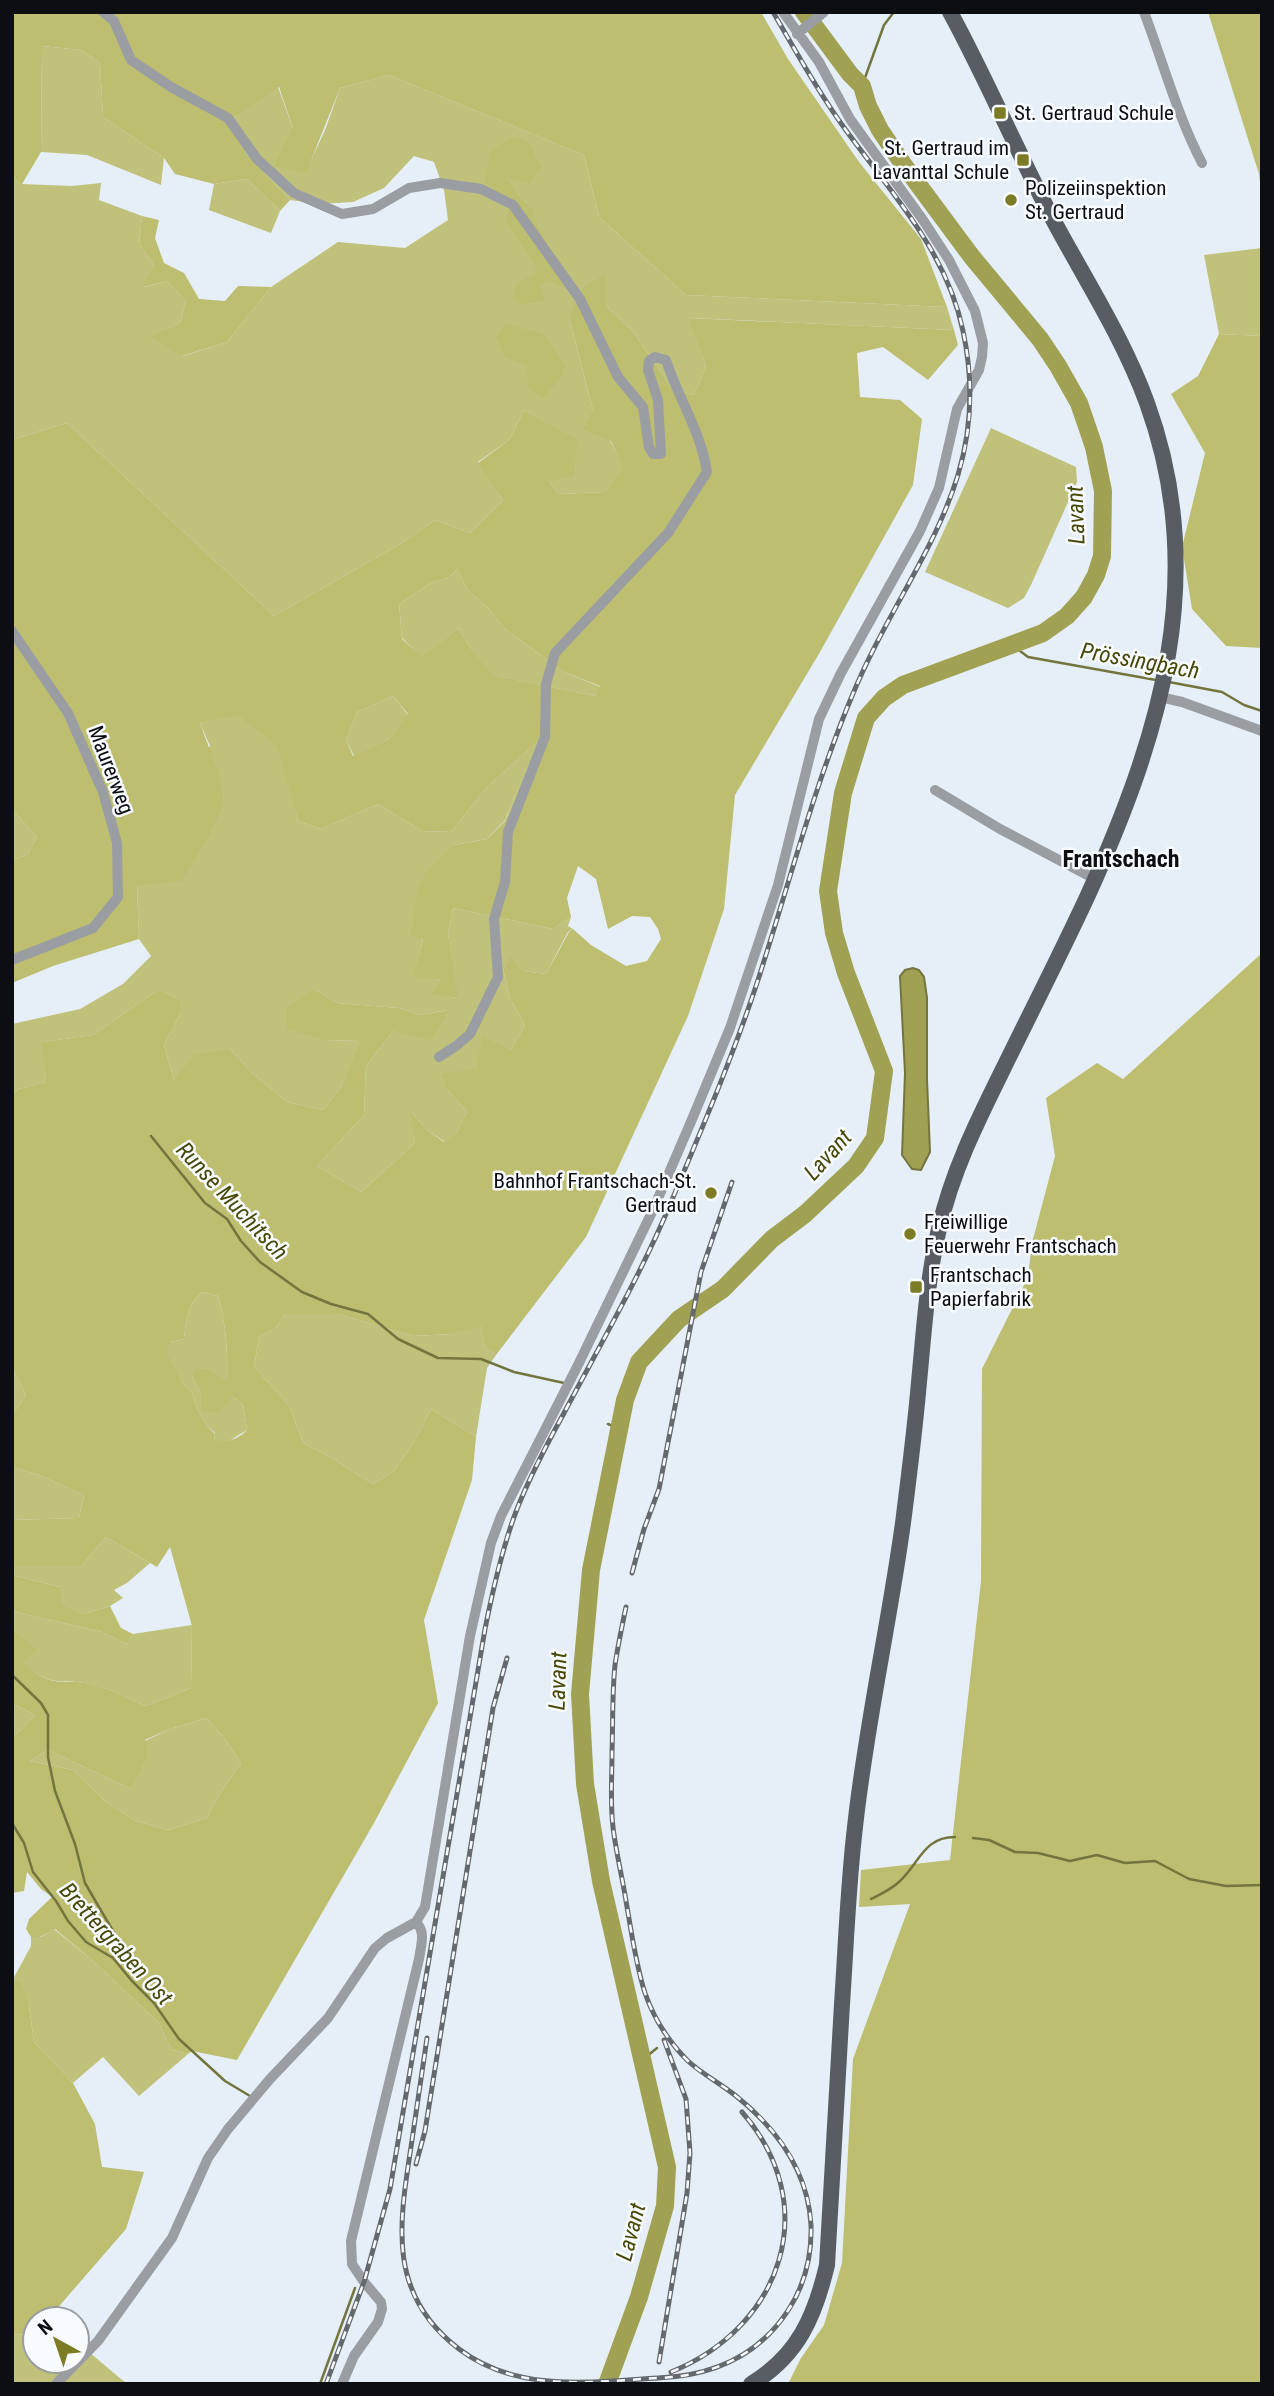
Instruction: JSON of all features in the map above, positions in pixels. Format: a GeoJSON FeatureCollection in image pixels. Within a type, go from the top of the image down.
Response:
{"type":"FeatureCollection","features":[{"type":"Feature","properties":{"kind":"main road"},"geometry":{"type":"LineString","coordinates":[[751,2384],[771,2377],[801,2337],[816,2306],[827,2264],[846,1928],[855,1828],[900,1545],[911,1465],[928,1292],[938,1233],[952,1183],[970,1135],[1095,879],[1135,784],[1162,686],[1175,591],[1175,533],[1167,476],[1156,430],[1130,363],[1044,203],[950,12]]}},
{"type":"Feature","properties":{"kind":"street"},"geometry":{"type":"LineString","coordinates":[[103,12],[114,22],[131,60],[171,87],[228,118],[257,159],[293,193],[342,214],[373,209],[409,188],[440,183],[481,189],[513,205],[580,299],[618,377],[643,407],[649,447],[653,454],[660,454],[658,400],[648,370],[649,361],[655,357],[666,360],[671,378],[685,403],[704,451],[707,472],[668,533],[555,653],[546,684],[545,737],[508,832],[505,882],[494,919],[498,977],[470,1034],[439,1056]]}},
{"type":"Feature","properties":{"kind":"street"},"geometry":{"type":"LineString","coordinates":[[56,2384],[98,2341],[172,2238],[208,2158],[228,2129],[270,2079],[328,2018],[375,1948],[416,1922],[425,1907],[470,1636],[491,1543],[500,1516],[578,1365],[653,1210],[730,1028],[778,885],[819,719],[841,673],[920,531],[939,488],[957,409],[979,370],[982,336],[975,311],[949,260],[923,219],[850,119],[819,62],[783,12]]}},
{"type":"Feature","properties":{"kind":"street"},"geometry":{"type":"LineString","coordinates":[[1144,12],[1186,132],[1202,163]]}},
{"type":"Feature","properties":{"kind":"street"},"geometry":{"type":"LineString","coordinates":[[799,32],[821,14]]}},
{"type":"Feature","properties":{"kind":"street","name":"Maurerweg"},"geometry":{"type":"LineString","coordinates":[[12,631],[68,713],[103,792],[117,843],[118,897],[93,928],[12,960]]}},
{"type":"Feature","properties":{"kind":"street"},"geometry":{"type":"LineString","coordinates":[[1162,686],[1182,702],[1262,731]]}},
{"type":"Feature","properties":{"kind":"street"},"geometry":{"type":"LineString","coordinates":[[935,790],[1000,829],[1095,879]]}},
{"type":"Feature","properties":{"kind":"street"},"geometry":{"type":"LineString","coordinates":[[341,2384],[354,2356],[381,2316],[381,2302],[352,2264],[351,2241],[419,1959],[423,1935],[422,1928],[416,1922]]}},
{"type":"Feature","properties":{"kind":"green space"},"geometry":{"type":"Polygon","coordinates":[[[42,46],[81,50],[100,63],[103,117],[164,158],[161,185],[87,155],[41,152],[42,46]]]}},
{"type":"Feature","properties":{"kind":"green space"},"geometry":{"type":"Polygon","coordinates":[[[389,75],[584,155],[599,217],[686,295],[947,307],[954,330],[690,318],[706,366],[694,395],[673,390],[632,330],[606,306],[606,275],[569,317],[593,410],[625,467],[605,492],[558,494],[549,481],[576,439],[524,410],[509,440],[478,462],[503,500],[470,533],[435,520],[402,543],[274,616],[67,423],[12,440],[12,176],[23,184],[72,186],[101,183],[99,200],[142,216],[139,244],[154,265],[144,287],[167,281],[186,301],[180,323],[152,336],[183,356],[227,342],[271,287],[338,242],[405,248],[448,220],[444,190],[434,162],[414,156],[384,188],[353,202],[320,204],[290,200],[246,153],[232,119],[278,87],[305,173],[325,130],[340,88],[389,75]]]}},
{"type":"Feature","properties":{"kind":"green space"},"geometry":{"type":"Polygon","coordinates":[[[247,179],[280,211],[271,233],[209,210],[214,184],[247,179]]]}},
{"type":"Feature","properties":{"kind":"green space"},"geometry":{"type":"Polygon","coordinates":[[[1262,248],[1262,336],[1219,334],[1204,255],[1262,248]]]}},
{"type":"Feature","properties":{"kind":"green space"},"geometry":{"type":"Polygon","coordinates":[[[991,428],[1076,467],[1077,482],[1031,585],[1024,598],[1008,608],[925,572],[991,428]]]}},
{"type":"Feature","properties":{"kind":"green space"},"geometry":{"type":"Polygon","coordinates":[[[457,569],[467,589],[488,608],[505,629],[564,672],[601,687],[595,696],[491,675],[459,628],[422,658],[402,638],[399,604],[431,583],[448,578],[457,569]]]}},
{"type":"Feature","properties":{"kind":"green space"},"geometry":{"type":"Polygon","coordinates":[[[393,696],[408,715],[389,739],[354,756],[346,740],[357,712],[393,696]]]}},
{"type":"Feature","properties":{"kind":"green space"},"geometry":{"type":"Polygon","coordinates":[[[238,714],[278,746],[298,821],[321,829],[378,804],[422,831],[451,832],[487,787],[539,740],[505,820],[487,839],[454,845],[423,938],[414,976],[440,980],[433,993],[457,998],[448,933],[453,908],[553,929],[571,917],[568,926],[573,929],[568,932],[546,974],[523,971],[511,957],[503,969],[510,998],[525,1025],[511,1050],[447,1090],[467,1111],[457,1132],[445,1142],[427,1130],[412,1113],[415,1143],[361,1192],[317,1166],[364,1115],[366,1066],[393,1031],[448,1010],[420,1015],[399,1008],[337,1003],[314,989],[326,1040],[362,1041],[341,1087],[323,1110],[287,1102],[252,1073],[230,1049],[174,1080],[164,1045],[180,1014],[180,1000],[165,992],[155,992],[93,1035],[43,1042],[46,1082],[19,1089],[12,1094],[12,1024],[80,1009],[123,984],[151,956],[139,939],[137,884],[210,746],[200,723],[238,714]]]}},
{"type":"Feature","properties":{"kind":"green space"},"geometry":{"type":"Polygon","coordinates":[[[12,809],[37,837],[28,854],[12,861],[12,809]]]}},
{"type":"Feature","properties":{"kind":"green space"},"geometry":{"type":"Polygon","coordinates":[[[202,1292],[218,1296],[226,1338],[227,1381],[192,1376],[201,1394],[233,1397],[243,1404],[247,1430],[226,1443],[214,1441],[215,1433],[207,1426],[192,1393],[165,1352],[171,1342],[184,1339],[190,1308],[202,1292]]]}},
{"type":"Feature","properties":{"kind":"green space"},"geometry":{"type":"Polygon","coordinates":[[[285,1314],[338,1314],[413,1336],[451,1334],[481,1325],[485,1347],[496,1355],[487,1368],[476,1437],[431,1409],[413,1444],[393,1472],[373,1484],[303,1443],[289,1405],[254,1367],[259,1337],[275,1329],[285,1314]]]}},
{"type":"Feature","properties":{"kind":"green space"},"geometry":{"type":"Polygon","coordinates":[[[12,1367],[26,1395],[12,1415],[12,1367]]]}},
{"type":"Feature","properties":{"kind":"green space"},"geometry":{"type":"Polygon","coordinates":[[[12,1467],[39,1475],[84,1495],[79,1518],[12,1520],[12,1467]]]}},
{"type":"Feature","properties":{"kind":"green space"},"geometry":{"type":"Polygon","coordinates":[[[106,1537],[150,1563],[127,1583],[114,1590],[123,1598],[110,1606],[84,1614],[60,1604],[60,1587],[12,1575],[12,1566],[81,1566],[106,1537]]]}},
{"type":"Feature","properties":{"kind":"green space"},"geometry":{"type":"Polygon","coordinates":[[[12,1611],[102,1632],[127,1644],[133,1634],[192,1625],[191,1688],[146,1706],[100,1687],[56,1681],[41,1676],[21,1661],[21,1638],[12,1628],[12,1611]]]}},
{"type":"Feature","properties":{"kind":"green space"},"geometry":{"type":"Polygon","coordinates":[[[12,1703],[35,1715],[12,1736],[12,1703]]]}},
{"type":"Feature","properties":{"kind":"green space"},"geometry":{"type":"Polygon","coordinates":[[[206,1718],[223,1736],[241,1763],[207,1818],[168,1830],[136,1821],[106,1802],[73,1770],[30,1761],[48,1750],[131,1789],[145,1741],[167,1730],[206,1718]]]}},
{"type":"Feature","properties":{"kind":"green space"},"geometry":{"type":"Polygon","coordinates":[[[54,1929],[91,1959],[159,2023],[171,2049],[188,2054],[139,2096],[103,2057],[73,2083],[34,2042],[29,2006],[12,1981],[31,1946],[31,1937],[41,1937],[54,1929]]]}},
{"type":"Feature","properties":{"kind":"green space"},"geometry":{"type":"Polygon","coordinates":[[[21,2334],[21,2375],[91,2375],[91,2354],[127,2384],[12,2384],[12,2335],[21,2334]]]}},
{"type":"Feature","properties":{"kind":"shaded area"},"geometry":{"type":"Polygon","coordinates":[[[12,12],[761,12],[788,59],[859,162],[921,239],[947,307],[686,295],[599,217],[584,155],[389,75],[340,88],[306,173],[274,166],[293,128],[279,87],[232,119],[246,153],[290,200],[280,211],[247,179],[214,184],[175,174],[164,158],[103,117],[100,63],[81,50],[42,46],[41,152],[22,184],[12,176],[12,12]]]}},
{"type":"Feature","properties":{"kind":"shaded area"},"geometry":{"type":"Polygon","coordinates":[[[1208,12],[1262,12],[1262,199],[1259,174],[1208,12]]]}},
{"type":"Feature","properties":{"kind":"shaded area"},"geometry":{"type":"Polygon","coordinates":[[[514,136],[529,143],[541,168],[529,184],[506,177],[517,195],[533,210],[535,221],[553,254],[565,289],[550,280],[540,285],[545,300],[522,304],[513,299],[517,283],[535,274],[536,266],[506,221],[509,202],[485,182],[490,151],[514,136]]]}},
{"type":"Feature","properties":{"kind":"shaded area"},"geometry":{"type":"Polygon","coordinates":[[[142,216],[159,220],[155,238],[164,263],[184,273],[199,299],[225,301],[238,286],[271,287],[227,342],[182,356],[151,336],[180,323],[186,301],[167,281],[143,287],[154,265],[139,244],[142,216]]]}},
{"type":"Feature","properties":{"kind":"shaded area"},"geometry":{"type":"Polygon","coordinates":[[[606,274],[606,306],[632,330],[673,390],[694,395],[706,366],[689,318],[954,330],[958,345],[928,380],[883,347],[857,353],[860,397],[900,400],[922,419],[913,485],[820,652],[735,795],[724,909],[688,1016],[586,1237],[496,1355],[485,1347],[481,1326],[451,1334],[413,1336],[338,1314],[285,1314],[275,1329],[259,1337],[254,1367],[289,1405],[303,1443],[373,1484],[393,1472],[413,1444],[431,1409],[476,1437],[472,1480],[424,1620],[438,1703],[374,1823],[237,2060],[192,2051],[188,2054],[171,2049],[159,2023],[55,1929],[40,1937],[31,1937],[26,1929],[29,1919],[52,1897],[41,1889],[27,1872],[24,1891],[12,1893],[12,1736],[35,1715],[12,1703],[12,1628],[37,1651],[22,1661],[42,1677],[100,1687],[146,1706],[191,1688],[192,1626],[170,1547],[157,1567],[106,1537],[81,1566],[12,1566],[12,1520],[79,1518],[84,1495],[39,1475],[12,1467],[12,1415],[26,1395],[12,1367],[12,1094],[19,1089],[46,1082],[42,1042],[93,1035],[155,992],[165,992],[180,1000],[180,1014],[164,1045],[174,1080],[194,1055],[230,1049],[252,1073],[287,1102],[323,1110],[341,1087],[361,1041],[326,1040],[287,1029],[287,1008],[314,989],[337,1003],[399,1008],[420,1015],[449,1010],[431,1040],[393,1031],[366,1066],[364,1115],[317,1166],[361,1192],[415,1143],[411,1112],[427,1130],[444,1142],[457,1132],[467,1111],[447,1090],[442,1074],[477,1069],[482,1036],[511,1050],[525,1025],[510,998],[503,969],[511,956],[523,971],[546,974],[573,929],[591,945],[626,966],[647,961],[661,939],[650,917],[632,916],[608,929],[596,879],[578,866],[567,898],[571,917],[553,929],[453,908],[448,933],[458,998],[432,994],[440,980],[413,977],[423,939],[411,936],[417,893],[426,872],[454,845],[487,839],[505,821],[538,741],[487,787],[451,832],[422,831],[378,804],[321,829],[298,821],[277,746],[238,715],[200,723],[220,778],[222,805],[207,840],[181,881],[137,885],[139,939],[53,966],[12,983],[12,861],[28,854],[37,837],[12,809],[12,440],[67,423],[274,616],[402,543],[435,520],[470,533],[503,500],[478,463],[509,440],[524,410],[577,439],[574,476],[549,481],[558,494],[605,492],[624,467],[611,441],[583,429],[593,410],[569,317],[583,288],[606,274]],[[457,569],[448,578],[431,583],[399,604],[402,639],[422,657],[459,628],[469,646],[492,675],[595,696],[600,686],[564,672],[505,629],[488,608],[467,589],[457,569]],[[393,696],[357,712],[346,740],[353,756],[389,739],[408,714],[393,696]],[[202,1292],[193,1302],[184,1339],[171,1342],[166,1352],[183,1383],[192,1393],[198,1411],[215,1434],[214,1440],[232,1440],[247,1430],[243,1404],[233,1397],[218,1413],[201,1410],[201,1394],[192,1376],[196,1369],[209,1370],[227,1381],[226,1338],[218,1296],[202,1292]],[[206,1718],[145,1740],[148,1754],[131,1789],[48,1750],[30,1761],[73,1770],[106,1802],[136,1821],[168,1830],[207,1818],[241,1763],[223,1736],[206,1718]]]}},
{"type":"Feature","properties":{"kind":"shaded area"},"geometry":{"type":"Polygon","coordinates":[[[507,324],[543,334],[565,365],[561,377],[543,398],[528,388],[527,365],[505,357],[496,336],[507,324]]]}},
{"type":"Feature","properties":{"kind":"shaded area"},"geometry":{"type":"Polygon","coordinates":[[[1219,334],[1262,336],[1262,648],[1226,646],[1192,609],[1182,547],[1205,453],[1171,394],[1198,376],[1219,334]]]}},
{"type":"Feature","properties":{"kind":"shaded area"},"geometry":{"type":"Polygon","coordinates":[[[1262,953],[1262,2384],[788,2384],[801,2358],[824,2325],[842,2263],[853,2059],[910,1904],[859,1907],[861,1870],[950,1860],[981,1581],[982,1369],[1028,1277],[1032,1243],[1055,1156],[1046,1098],[1097,1063],[1123,1079],[1262,953]]]}},
{"type":"Feature","properties":{"kind":"shaded area"},"geometry":{"type":"Polygon","coordinates":[[[905,970],[919,970],[924,977],[927,998],[930,1152],[921,1170],[912,1169],[902,1155],[905,1073],[900,976],[905,970]]]}},
{"type":"Feature","properties":{"kind":"shaded area"},"geometry":{"type":"Polygon","coordinates":[[[12,1575],[60,1587],[61,1604],[84,1614],[110,1606],[121,1628],[133,1634],[127,1644],[102,1632],[12,1611],[12,1575]]]}},
{"type":"Feature","properties":{"kind":"shaded area"},"geometry":{"type":"Polygon","coordinates":[[[12,1981],[21,1982],[29,2006],[34,2042],[73,2083],[95,2124],[102,2167],[144,2172],[126,2229],[60,2305],[21,2305],[21,2334],[12,2335],[12,1981]]]}},
{"type":"Feature","properties":{"kind":"waterway","name":"Lavant"},"geometry":{"type":"LineString","coordinates":[[607,2384],[639,2297],[665,2206],[667,2167],[601,1881],[585,1784],[580,1694],[591,1570],[625,1400],[639,1362],[679,1319],[723,1289],[772,1239],[805,1214],[856,1166],[875,1138],[884,1071],[846,973],[834,933],[828,891],[843,793],[866,718],[884,698],[903,685],[1043,633],[1067,616],[1084,597],[1096,575],[1102,556],[1103,491],[1094,447],[1079,403],[1040,339],[972,257],[903,164],[880,130],[862,86],[804,12]]}},
{"type":"Feature","properties":{"kind":"waterway"},"geometry":{"type":"LineString","coordinates":[[862,86],[884,25],[894,12]]}},
{"type":"Feature","properties":{"kind":"waterway","name":"Prössingbach"},"geometry":{"type":"LineString","coordinates":[[1012,645],[1028,657],[1156,680]]}},
{"type":"Feature","properties":{"kind":"waterway","name":"Prössingbach"},"geometry":{"type":"LineString","coordinates":[[1169,682],[1222,692],[1244,705],[1262,711]]}},
{"type":"Feature","properties":{"kind":"waterway","name":"Runse Muchitsch"},"geometry":{"type":"LineString","coordinates":[[151,1136],[205,1203],[227,1219],[241,1241],[260,1262],[302,1292],[331,1304],[368,1314],[398,1339],[438,1358],[481,1359],[514,1372],[564,1383]]}},
{"type":"Feature","properties":{"kind":"waterway","name":"Runse Muchitsch"},"geometry":{"type":"LineString","coordinates":[[608,1424],[619,1429]]}},
{"type":"Feature","properties":{"kind":"waterway"},"geometry":{"type":"LineString","coordinates":[[12,1675],[41,1703],[48,1715],[48,1757],[55,1791],[75,1844],[85,1883],[120,1943],[114,1956]]}},
{"type":"Feature","properties":{"kind":"waterway","name":"Brettergraben Ost"},"geometry":{"type":"LineString","coordinates":[[12,1823],[24,1843],[33,1872],[86,1942],[113,1958],[154,2003],[179,2039],[225,2081],[250,2096]]}},
{"type":"Feature","properties":{"kind":"waterway"},"geometry":{"type":"LineString","coordinates":[[871,1899],[897,1884],[929,1846],[936,1841],[955,1837]]}},
{"type":"Feature","properties":{"kind":"waterway"},"geometry":{"type":"LineString","coordinates":[[973,1838],[989,1840],[1015,1852],[1038,1853],[1070,1861],[1097,1855],[1125,1863],[1155,1861],[1189,1879],[1226,1886],[1262,1885]]}},
{"type":"Feature","properties":{"kind":"waterway"},"geometry":{"type":"LineString","coordinates":[[641,2061],[657,2048]]}},
{"type":"Feature","properties":{"kind":"waterway","name":"Brettergraben Ost"},"geometry":{"type":"LineString","coordinates":[[320,2384],[355,2288]]}},
{"type":"Feature","properties":{"kind":"railway"},"geometry":{"type":"LineString","coordinates":[[326,2384],[364,2282],[390,2189],[485,1629],[498,1569],[512,1524],[539,1460],[619,1311],[669,1207],[747,1011],[838,731],[873,650],[940,523],[956,480],[967,435],[970,386],[963,331],[945,276],[917,226],[828,104],[773,12]]}},
{"type":"Feature","properties":{"kind":"railway"},"geometry":{"type":"LineString","coordinates":[[632,1573],[659,1489],[701,1272],[732,1182]]}},
{"type":"Feature","properties":{"kind":"railway"},"geometry":{"type":"LineString","coordinates":[[427,2038],[403,2204],[404,2257],[409,2281],[419,2305],[436,2328],[459,2349],[481,2363],[530,2379],[580,2382],[658,2378],[715,2368],[749,2351],[777,2325],[799,2290],[809,2258],[811,2225],[804,2186],[788,2152],[765,2122],[736,2096],[688,2061],[668,2038],[649,2003],[637,1961],[616,1847],[612,1808],[614,1676],[626,1607]]}},
{"type":"Feature","properties":{"kind":"railway"},"geometry":{"type":"LineString","coordinates":[[416,2164],[425,2131],[493,1708],[507,1658]]}},
{"type":"Feature","properties":{"kind":"railway"},"geometry":{"type":"LineString","coordinates":[[659,2362],[687,2193],[690,2153],[686,2099],[664,2040]]}},
{"type":"Feature","properties":{"kind":"railway"},"geometry":{"type":"LineString","coordinates":[[671,2372],[709,2352],[740,2326],[764,2295],[779,2260],[785,2224],[781,2186],[767,2148],[742,2112]]}},
{"type":"Feature","properties":{"kind":"place","name":"St. Gertraud Schule"},"geometry":{"type":"Point","coordinates":[1000,113]}},
{"type":"Feature","properties":{"kind":"place","name":"St. Gertraud im Lavanttal Schule"},"geometry":{"type":"Point","coordinates":[1023,160]}},
{"type":"Feature","properties":{"kind":"place","name":"Polizeiinspektion St. Gertraud"},"geometry":{"type":"Point","coordinates":[1011,200]}},
{"type":"Feature","properties":{"kind":"place","name":"Bahnhof Frantschach-St. Gertraud"},"geometry":{"type":"Point","coordinates":[711,1193]}},
{"type":"Feature","properties":{"kind":"place","name":"Freiwillige Feuerwehr Frantschach"},"geometry":{"type":"Point","coordinates":[910,1234]}},
{"type":"Feature","properties":{"kind":"place","name":"Frantschach Papierfabrik"},"geometry":{"type":"Point","coordinates":[916,1287]}},
{"type":"Feature","properties":{"kind":"district","name":"Frantschach"},"geometry":{"type":"Point","coordinates":[1121,859]}}]}
